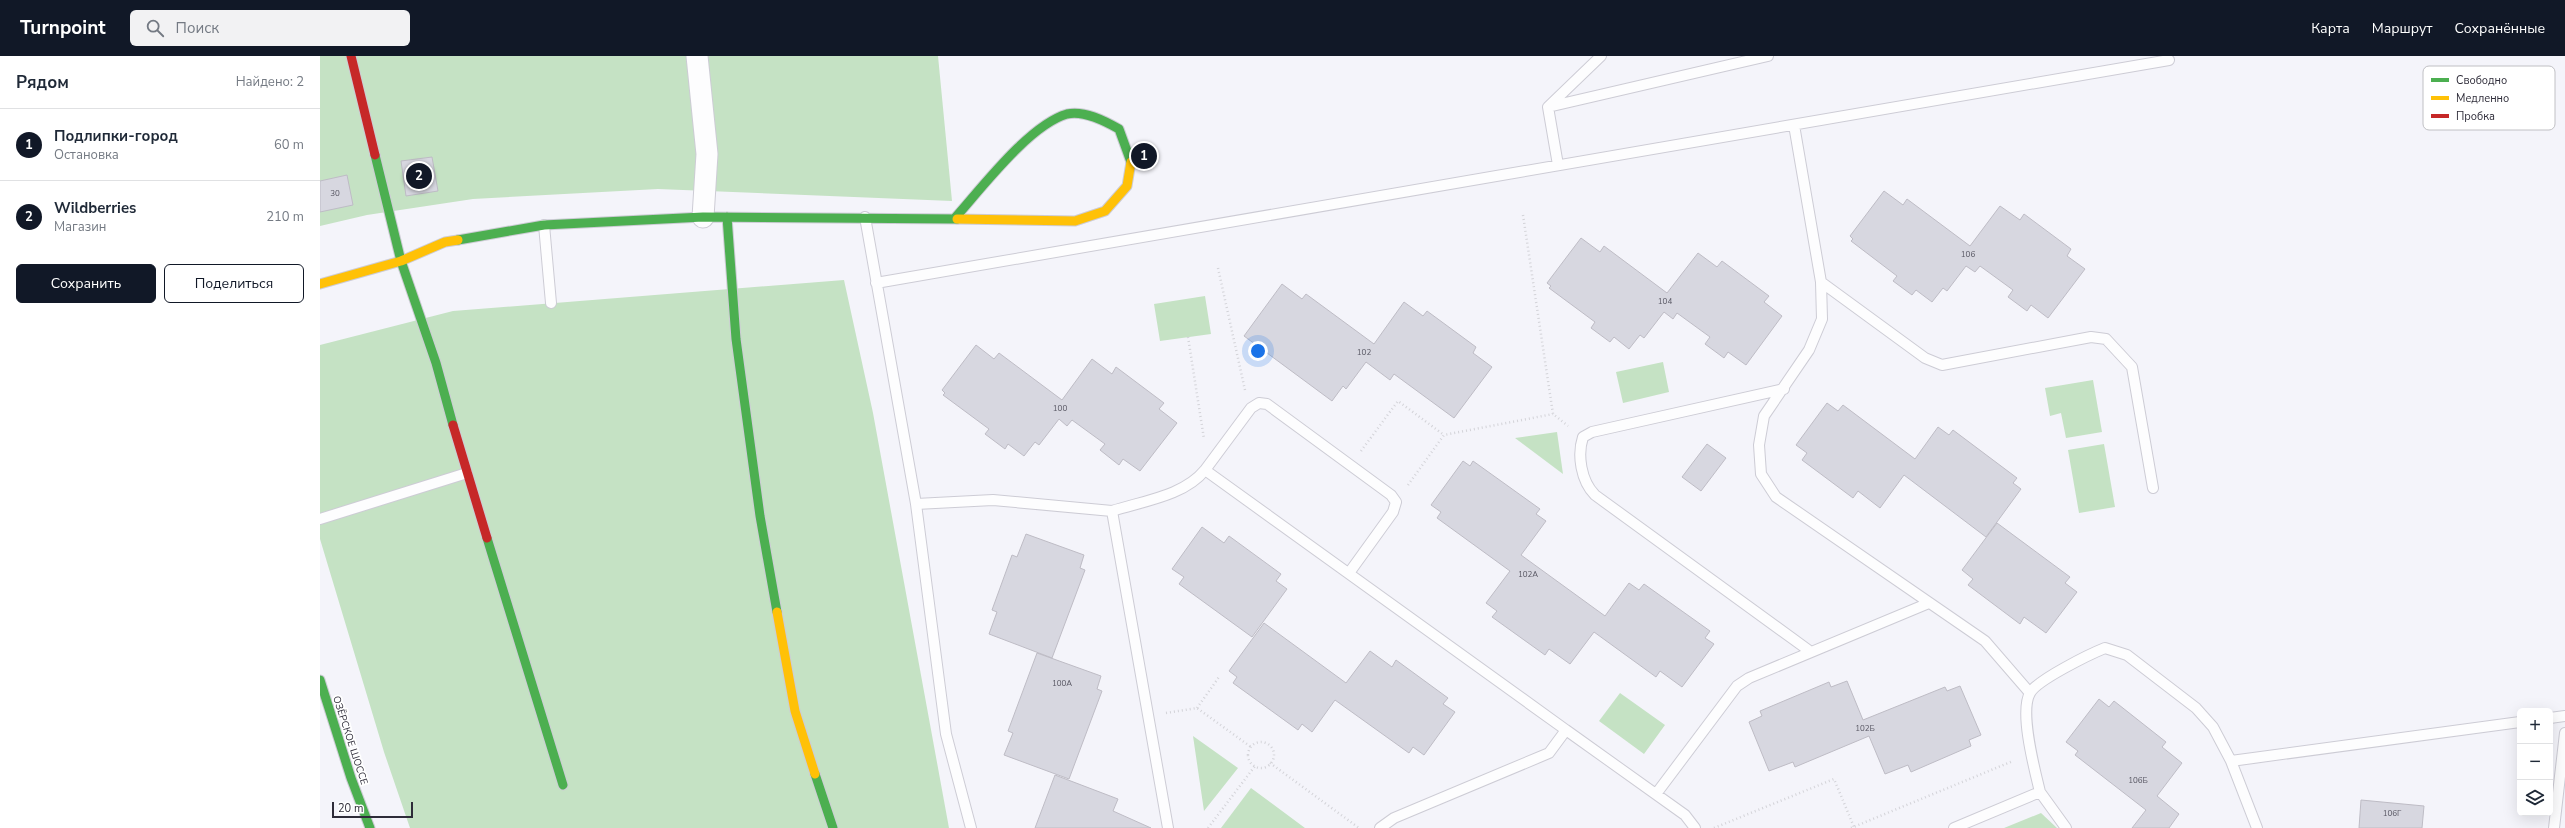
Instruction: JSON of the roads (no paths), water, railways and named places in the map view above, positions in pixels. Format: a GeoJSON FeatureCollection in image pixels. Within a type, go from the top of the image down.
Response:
{"type":"FeatureCollection","features":[{"type":"Feature","properties":{"kind":"street"},"geometry":{"type":"LineString","coordinates":[[351,56],[402,261],[436,363],[467,473],[563,785]]}},
{"type":"Feature","properties":{"kind":"street"},"geometry":{"type":"LineString","coordinates":[[697,56],[707,154],[703,217]]}},
{"type":"Feature","properties":{"kind":"street"},"geometry":{"type":"LineString","coordinates":[[320,284],[402,261],[445,242],[544,225],[703,217],[865,217],[954,219],[1075,221],[1105,211],[1127,186],[1131,159],[1119,129],[1098,117],[1068,114],[1034,132],[954,219]]}},
{"type":"Feature","properties":{"kind":"street"},"geometry":{"type":"LineString","coordinates":[[727,217],[736,339],[760,516],[795,711],[833,828]]}},
{"type":"Feature","properties":{"kind":"street","name":"ОЗЁРСКОЕ ШОССЕ"},"geometry":{"type":"LineString","coordinates":[[320,680],[351,778],[370,828]]}},
{"type":"Feature","properties":{"kind":"lane"},"geometry":{"type":"LineString","coordinates":[[1548,108],[1601,56]]}},
{"type":"Feature","properties":{"kind":"lane"},"geometry":{"type":"LineString","coordinates":[[1548,108],[1768,56]]}},
{"type":"Feature","properties":{"kind":"lane"},"geometry":{"type":"LineString","coordinates":[[876,282],[2169,60]]}},
{"type":"Feature","properties":{"kind":"lane"},"geometry":{"type":"LineString","coordinates":[[1548,108],[1558,165]]}},
{"type":"Feature","properties":{"kind":"lane"},"geometry":{"type":"LineString","coordinates":[[1794,125],[1821,282],[1822,319],[1809,350],[1784,389],[1764,416],[1759,445],[1761,474],[1776,497],[1984,641],[2030,693]]}},
{"type":"Feature","properties":{"kind":"lane"},"geometry":{"type":"LineString","coordinates":[[865,217],[916,504],[946,734],[971,828]]}},
{"type":"Feature","properties":{"kind":"lane"},"geometry":{"type":"LineString","coordinates":[[544,225],[551,303]]}},
{"type":"Feature","properties":{"kind":"lane"},"geometry":{"type":"LineString","coordinates":[[1821,282],[1924,358],[1942,365],[2091,337],[2106,339],[2132,367],[2153,488]]}},
{"type":"Feature","properties":{"kind":"lane"},"geometry":{"type":"LineString","coordinates":[[1784,389],[1592,432],[1583,437],[1579,448],[1584,478],[1588,488],[1595,495],[1811,652]]}},
{"type":"Feature","properties":{"kind":"lane"},"geometry":{"type":"LineString","coordinates":[[916,504],[993,500],[1112,511],[1184,488],[1197,480],[1251,408],[1259,403],[1267,404],[1391,495],[1396,502],[1393,512],[1349,573]]}},
{"type":"Feature","properties":{"kind":"lane"},"geometry":{"type":"LineString","coordinates":[[1205,470],[1685,815],[1695,828]]}},
{"type":"Feature","properties":{"kind":"lane"},"geometry":{"type":"LineString","coordinates":[[320,519],[467,473]]}},
{"type":"Feature","properties":{"kind":"lane"},"geometry":{"type":"LineString","coordinates":[[1112,511],[1168,828]]}},
{"type":"Feature","properties":{"kind":"lane"},"geometry":{"type":"LineString","coordinates":[[1656,794],[1737,686],[1749,678],[1929,603]]}},
{"type":"Feature","properties":{"kind":"lane"},"geometry":{"type":"LineString","coordinates":[[2066,828],[2040,792],[2030,754],[2027,707],[2030,693],[2040,683],[2093,653],[2105,648],[2117,650],[2196,708],[2213,727],[2231,761],[2257,828]]}},
{"type":"Feature","properties":{"kind":"lane"},"geometry":{"type":"LineString","coordinates":[[2553,718],[2565,716]]}},
{"type":"Feature","properties":{"kind":"lane"},"geometry":{"type":"LineString","coordinates":[[2231,761],[2517,722]]}},
{"type":"Feature","properties":{"kind":"lane"},"geometry":{"type":"LineString","coordinates":[[1380,828],[1394,818],[1549,753],[1566,730]]}},
{"type":"Feature","properties":{"kind":"lane"},"geometry":{"type":"LineString","coordinates":[[2554,828],[2565,733]]}},
{"type":"Feature","properties":{"kind":"lane"},"geometry":{"type":"LineString","coordinates":[[1954,828],[2040,792]]}},
{"type":"Feature","properties":{"kind":"place","name":"Подлипки-город"},"geometry":{"type":"Point","coordinates":[1144,156]}},
{"type":"Feature","properties":{"kind":"place","name":"Wildberries"},"geometry":{"type":"Point","coordinates":[419,176]}}]}
